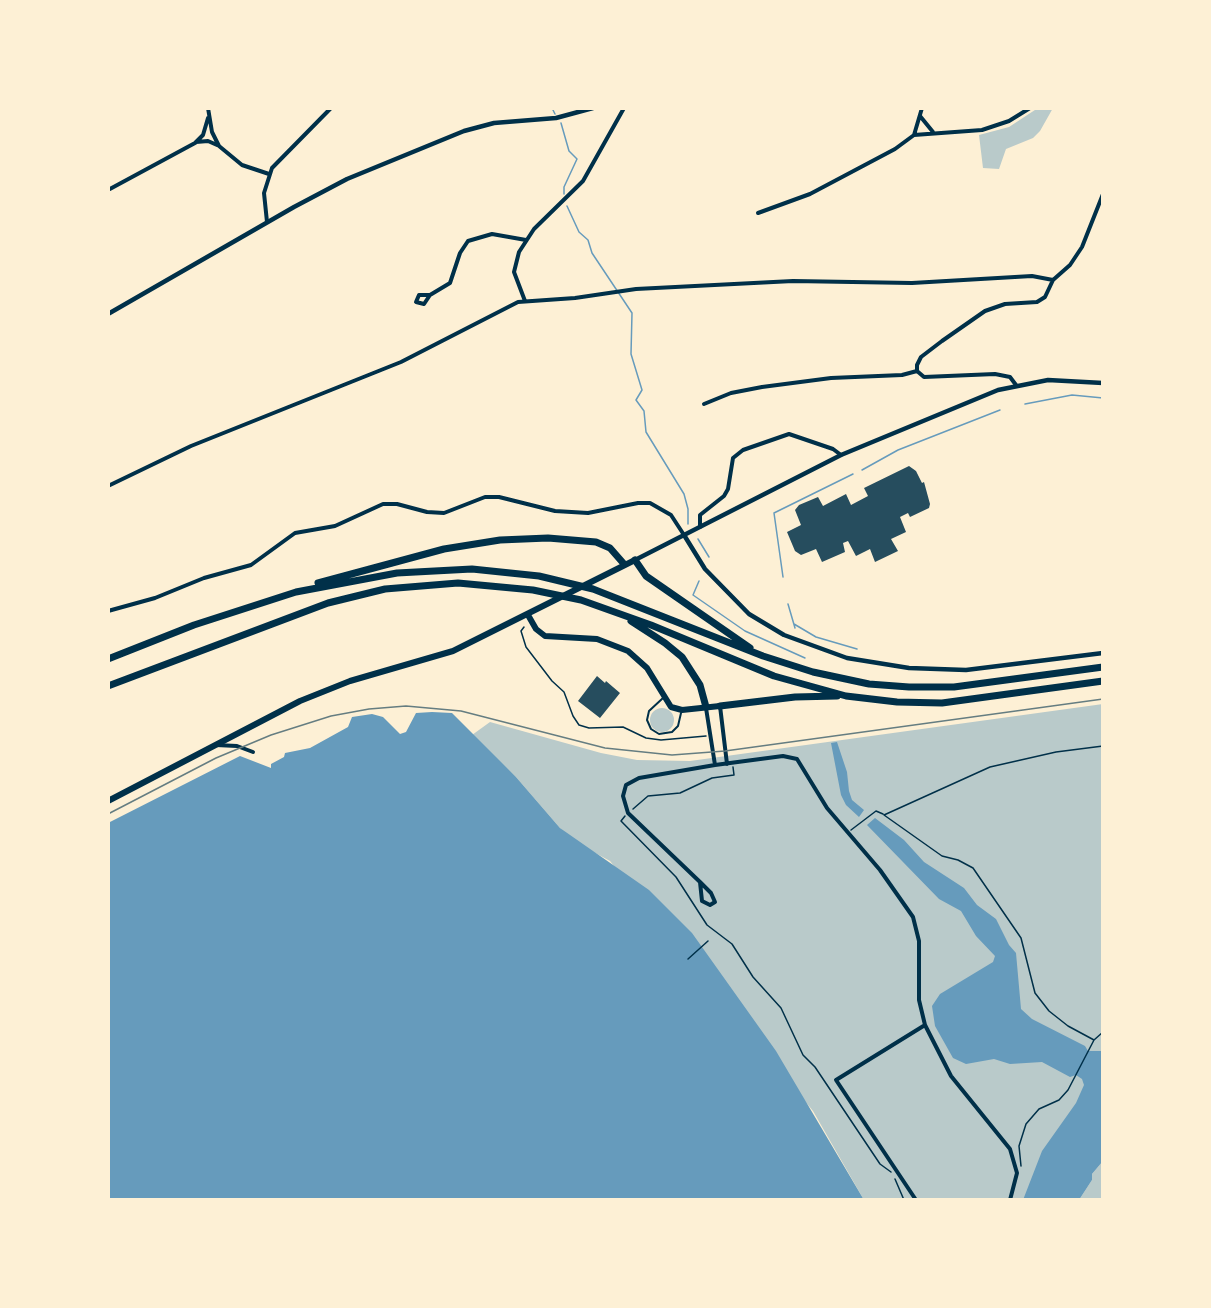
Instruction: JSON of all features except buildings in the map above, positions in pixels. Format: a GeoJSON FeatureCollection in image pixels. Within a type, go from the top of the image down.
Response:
{"type":"FeatureCollection","features":[{"type":"Feature","properties":{"kind":"highway"},"geometry":{"type":"LineString","coordinates":[[108,659],[203,621],[324,581],[444,549],[500,540],[548,538],[596,542],[610,548],[624,564]]}},
{"type":"Feature","properties":{"kind":"highway"},"geometry":{"type":"LineString","coordinates":[[635,560],[646,576],[763,656]]}},
{"type":"Feature","properties":{"kind":"highway"},"geometry":{"type":"LineString","coordinates":[[296,592],[418,571],[498,570],[540,576],[619,597],[763,656],[851,681],[909,687],[970,685],[1103,667]]}},
{"type":"Feature","properties":{"kind":"highway"},"geometry":{"type":"LineString","coordinates":[[108,686],[281,619],[354,596],[394,587],[437,583],[509,586],[601,606],[774,676],[846,696]]}},
{"type":"Feature","properties":{"kind":"highway"},"geometry":{"type":"LineString","coordinates":[[616,612],[659,638],[682,657],[700,685],[706,707]]}},
{"type":"Feature","properties":{"kind":"highway"},"geometry":{"type":"LineString","coordinates":[[720,706],[795,697],[846,696],[897,702],[942,703],[1103,681]]}},
{"type":"Feature","properties":{"kind":"main road"},"geometry":{"type":"LineString","coordinates":[[108,801],[212,744],[328,689],[439,657],[528,615],[635,560]]}},
{"type":"Feature","properties":{"kind":"main road"},"geometry":{"type":"LineString","coordinates":[[528,615],[536,629],[545,636],[597,639],[628,651],[647,668],[663,698],[671,707],[682,710],[720,706]]}},
{"type":"Feature","properties":{"kind":"street"},"geometry":{"type":"LineString","coordinates":[[108,190],[195,143],[203,135],[208,118],[208,108]]}},
{"type":"Feature","properties":{"kind":"street"},"geometry":{"type":"LineString","coordinates":[[267,223],[264,193],[269,174],[280,158],[331,108]]}},
{"type":"Feature","properties":{"kind":"street"},"geometry":{"type":"LineString","coordinates":[[108,314],[347,179],[464,131],[494,123],[556,118],[593,108]]}},
{"type":"Feature","properties":{"kind":"street"},"geometry":{"type":"LineString","coordinates":[[525,301],[514,272],[516,260],[526,240],[544,217],[583,181],[624,108]]}},
{"type":"Feature","properties":{"kind":"street"},"geometry":{"type":"LineString","coordinates":[[914,135],[922,108]]}},
{"type":"Feature","properties":{"kind":"street"},"geometry":{"type":"LineString","coordinates":[[758,213],[810,194],[867,165],[914,135],[989,129],[1014,119],[1030,108]]}},
{"type":"Feature","properties":{"kind":"street"},"geometry":{"type":"LineString","coordinates":[[920,116],[933,132]]}},
{"type":"Feature","properties":{"kind":"street"},"geometry":{"type":"LineString","coordinates":[[208,118],[219,146]]}},
{"type":"Feature","properties":{"kind":"street"},"geometry":{"type":"LineString","coordinates":[[195,143],[208,141],[219,146],[242,165],[269,174]]}},
{"type":"Feature","properties":{"kind":"street"},"geometry":{"type":"LineString","coordinates":[[917,371],[921,357],[985,311],[1005,304],[1041,300],[1053,280],[1076,258],[1103,194]]}},
{"type":"Feature","properties":{"kind":"street"},"geometry":{"type":"LineString","coordinates":[[430,295],[452,279],[460,253],[468,241],[492,234],[526,240]]}},
{"type":"Feature","properties":{"kind":"street"},"geometry":{"type":"LineString","coordinates":[[108,486],[191,446],[401,362],[507,307],[525,301],[626,290],[815,280],[912,283],[1032,276],[1053,280]]}},
{"type":"Feature","properties":{"kind":"street"},"geometry":{"type":"LineString","coordinates":[[917,371],[929,378],[978,374],[1003,375],[1014,380],[1016,385]]}},
{"type":"Feature","properties":{"kind":"street"},"geometry":{"type":"LineString","coordinates":[[704,404],[731,393],[762,387],[831,378],[902,375],[917,371]]}},
{"type":"Feature","properties":{"kind":"street"},"geometry":{"type":"LineString","coordinates":[[635,560],[841,455],[960,405],[1016,385],[1068,380],[1103,383]]}},
{"type":"Feature","properties":{"kind":"street"},"geometry":{"type":"LineString","coordinates":[[700,527],[700,515],[724,496],[728,489],[733,458],[743,450],[789,434],[833,449],[841,455]]}},
{"type":"Feature","properties":{"kind":"street"},"geometry":{"type":"LineString","coordinates":[[108,611],[155,598],[197,580],[251,565],[295,533],[335,526],[383,504],[397,504],[427,512],[444,513],[485,497],[499,497],[555,511],[588,513],[638,503],[650,503],[671,515],[705,569],[749,614],[784,635],[847,658],[909,668],[966,670],[1103,653]]}},
{"type":"Feature","properties":{"kind":"street"},"geometry":{"type":"LineString","coordinates":[[720,706],[726,764]]}},
{"type":"Feature","properties":{"kind":"street"},"geometry":{"type":"LineString","coordinates":[[706,707],[715,765]]}},
{"type":"Feature","properties":{"kind":"street"},"geometry":{"type":"LineString","coordinates":[[212,744],[222,747],[237,746],[253,752]]}},
{"type":"Feature","properties":{"kind":"street"},"geometry":{"type":"LineString","coordinates":[[700,882],[702,901],[710,905],[715,902],[711,893],[700,882],[628,813],[623,796],[626,785],[632,780],[715,765],[783,756],[797,759],[827,808],[880,870],[913,917],[919,941],[919,1000],[925,1025],[951,1076],[1010,1149],[1017,1173],[1010,1200]]}},
{"type":"Feature","properties":{"kind":"street"},"geometry":{"type":"LineString","coordinates":[[915,1200],[836,1080],[925,1025]]}},
{"type":"Feature","properties":{"kind":"lane"},"geometry":{"type":"LineString","coordinates":[[663,698],[652,707],[648,716],[649,725],[655,732],[672,732],[678,726],[682,710]]}},
{"type":"Feature","properties":{"kind":"path"},"geometry":{"type":"LineString","coordinates":[[524,627],[521,631],[526,647],[564,693],[579,725],[589,728],[623,727],[646,738],[661,740],[707,736]]}},
{"type":"Feature","properties":{"kind":"path"},"geometry":{"type":"LineString","coordinates":[[884,815],[990,767],[1065,750],[1103,746]]}},
{"type":"Feature","properties":{"kind":"path"},"geometry":{"type":"LineString","coordinates":[[633,808],[648,796],[680,793],[712,778],[734,775],[733,767]]}},
{"type":"Feature","properties":{"kind":"path"},"geometry":{"type":"LineString","coordinates":[[710,771],[712,778]]}},
{"type":"Feature","properties":{"kind":"path"},"geometry":{"type":"LineString","coordinates":[[848,833],[876,811],[942,856],[958,860],[973,868],[1021,938],[1035,993],[1049,1011],[1068,1026],[1094,1040]]}},
{"type":"Feature","properties":{"kind":"path"},"geometry":{"type":"LineString","coordinates":[[623,819],[621,820],[681,883],[712,931],[732,944],[753,976],[781,1008],[798,1048],[815,1067],[880,1164],[893,1174],[904,1200]]}},
{"type":"Feature","properties":{"kind":"path"},"geometry":{"type":"LineString","coordinates":[[688,959],[708,941]]}},
{"type":"Feature","properties":{"kind":"path"},"geometry":{"type":"LineString","coordinates":[[1021,1169],[1019,1146],[1026,1124],[1038,1109],[1059,1100],[1074,1082],[1094,1040],[1103,1032]]}},
{"type":"Feature","properties":{"kind":"shaded area"},"geometry":{"type":"Polygon","coordinates":[[[1038,108],[1053,108],[1040,131],[1033,138],[1006,149],[999,169],[983,168],[979,135],[1009,127],[1038,108]]]}},
{"type":"Feature","properties":{"kind":"shaded area"},"geometry":{"type":"Polygon","coordinates":[[[1103,704],[1103,1106],[1052,1200],[864,1200],[813,1111],[610,861],[577,843],[560,828],[516,777],[472,735],[490,722],[601,753],[637,760],[690,761],[1103,704]]]}},
{"type":"Feature","properties":{"kind":"shaded area"},"geometry":{"type":"Polygon","coordinates":[[[662,708],[670,712],[674,720],[670,728],[662,732],[654,728],[650,720],[654,712],[662,708]]]}},
{"type":"Feature","properties":{"kind":"shaded area"},"geometry":{"type":"Polygon","coordinates":[[[1103,1161],[1103,1200],[1079,1200],[1092,1180],[1092,1174],[1103,1161]]]}},
{"type":"Feature","properties":{"kind":"water"},"geometry":{"type":"Polygon","coordinates":[[[416,713],[452,713],[516,777],[560,828],[649,890],[692,933],[776,1051],[864,1200],[108,1200],[108,823],[240,756],[271,768],[271,764],[284,757],[285,753],[310,748],[348,727],[352,717],[372,714],[383,717],[400,734],[406,732],[416,713]]]}},
{"type":"Feature","properties":{"kind":"water"},"geometry":{"type":"Polygon","coordinates":[[[837,742],[847,772],[852,800],[864,810],[859,817],[846,805],[841,795],[831,743],[837,742]]]}},
{"type":"Feature","properties":{"kind":"water"},"geometry":{"type":"Polygon","coordinates":[[[875,818],[904,840],[924,862],[964,888],[977,905],[996,919],[1009,945],[1016,953],[1021,1009],[1032,1019],[1085,1046],[1088,1051],[1103,1051],[1103,1161],[1092,1174],[1092,1180],[1079,1200],[1023,1200],[1042,1151],[1076,1103],[1084,1085],[1082,1079],[1076,1075],[1070,1077],[1042,1062],[1010,1064],[994,1059],[966,1064],[953,1058],[935,1026],[932,1006],[940,994],[993,962],[995,956],[976,936],[961,911],[939,899],[867,825],[875,818]]]}},
{"type":"Feature","properties":{"kind":"waterway"},"geometry":{"type":"LineString","coordinates":[[552,108],[555,114]]}},
{"type":"Feature","properties":{"kind":"waterway"},"geometry":{"type":"LineString","coordinates":[[561,123],[569,151],[577,159],[564,187],[564,194]]}},
{"type":"Feature","properties":{"kind":"waterway"},"geometry":{"type":"LineString","coordinates":[[567,206],[579,232],[588,240],[592,253],[632,313],[631,354],[642,390],[636,400],[644,411],[646,432],[684,494],[688,509],[688,524]]}},
{"type":"Feature","properties":{"kind":"waterway"},"geometry":{"type":"LineString","coordinates":[[1025,404],[1072,395],[1103,398]]}},
{"type":"Feature","properties":{"kind":"waterway"},"geometry":{"type":"LineString","coordinates":[[862,470],[898,450],[1000,410]]}},
{"type":"Feature","properties":{"kind":"waterway"},"geometry":{"type":"LineString","coordinates":[[783,577],[774,513],[853,474]]}},
{"type":"Feature","properties":{"kind":"waterway"},"geometry":{"type":"LineString","coordinates":[[698,539],[709,557]]}},
{"type":"Feature","properties":{"kind":"waterway"},"geometry":{"type":"LineString","coordinates":[[699,581],[693,595],[745,631],[805,658]]}},
{"type":"Feature","properties":{"kind":"waterway"},"geometry":{"type":"LineString","coordinates":[[788,604],[795,628]]}},
{"type":"Feature","properties":{"kind":"waterway"},"geometry":{"type":"LineString","coordinates":[[794,624],[816,637],[857,649]]}},
{"type":"Feature","properties":{"kind":"railway"},"geometry":{"type":"LineString","coordinates":[[108,814],[216,758],[271,735],[331,716],[369,709],[406,706],[461,711],[605,748],[672,755],[725,751],[1103,699]]}}]}
